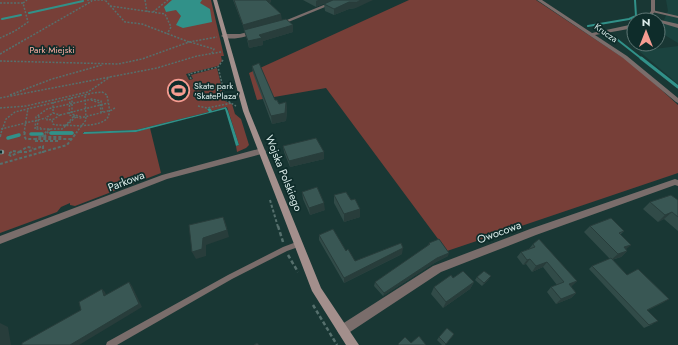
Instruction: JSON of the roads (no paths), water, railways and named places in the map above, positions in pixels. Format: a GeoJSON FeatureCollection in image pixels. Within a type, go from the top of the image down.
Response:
{"type":"FeatureCollection","features":[{"type":"Feature","properties":{"kind":"street","name":"Wojska Polskiego"},"geometry":{"type":"LineString","coordinates":[[215,0],[246,111],[298,244],[317,291],[353,345]]}},
{"type":"Feature","properties":{"kind":"street"},"geometry":{"type":"LineString","coordinates":[[329,0],[337,1]]}},
{"type":"Feature","properties":{"kind":"street","name":"Krucza"},"geometry":{"type":"LineString","coordinates":[[539,0],[592,34],[642,70],[678,101]]}},
{"type":"Feature","properties":{"kind":"street"},"geometry":{"type":"LineString","coordinates":[[653,0],[653,11]]}},
{"type":"Feature","properties":{"kind":"street"},"geometry":{"type":"LineString","coordinates":[[276,25],[337,1]]}},
{"type":"Feature","properties":{"kind":"street"},"geometry":{"type":"LineString","coordinates":[[666,22],[678,26]]}},
{"type":"Feature","properties":{"kind":"street"},"geometry":{"type":"LineString","coordinates":[[592,34],[626,28]]}},
{"type":"Feature","properties":{"kind":"street"},"geometry":{"type":"LineString","coordinates":[[224,36],[240,36],[262,29]]}},
{"type":"Feature","properties":{"kind":"street","name":"Parkowa"},"geometry":{"type":"LineString","coordinates":[[0,240],[165,177],[262,151]]}},
{"type":"Feature","properties":{"kind":"street","name":"Owocowa"},"geometry":{"type":"LineString","coordinates":[[343,330],[437,269],[518,238],[677,183]]}},
{"type":"Feature","properties":{"kind":"lane"},"geometry":{"type":"LineString","coordinates":[[653,11],[678,17]]}},
{"type":"Feature","properties":{"kind":"lane"},"geometry":{"type":"LineString","coordinates":[[110,345],[230,277],[285,248],[298,244]]}},
{"type":"Feature","properties":{"kind":"water"},"geometry":{"type":"Polygon","coordinates":[[[172,0],[202,0],[200,3],[210,9],[212,22],[183,28],[176,25],[181,16],[176,10],[166,12],[164,7],[172,0]]]}},
{"type":"Feature","properties":{"kind":"water"},"geometry":{"type":"Polygon","coordinates":[[[226,107],[239,145],[236,146],[225,109],[136,132],[83,134],[84,132],[136,130],[209,112],[207,109],[210,108],[212,111],[226,107]]]}},
{"type":"Feature","properties":{"kind":"waterway"},"geometry":{"type":"LineString","coordinates":[[588,26],[629,19],[636,16],[635,0]]}},
{"type":"Feature","properties":{"kind":"waterway"},"geometry":{"type":"LineString","coordinates":[[29,13],[83,1]]}},
{"type":"Feature","properties":{"kind":"waterway"},"geometry":{"type":"LineString","coordinates":[[2,19],[21,15]]}},
{"type":"Feature","properties":{"kind":"waterway"},"geometry":{"type":"LineString","coordinates":[[614,37],[642,59]]}},
{"type":"Feature","properties":{"kind":"waterway"},"geometry":{"type":"LineString","coordinates":[[641,58],[678,87]]}},
{"type":"Feature","properties":{"kind":"waterway"},"geometry":{"type":"LineString","coordinates":[[51,133],[72,133]]}},
{"type":"Feature","properties":{"kind":"waterway"},"geometry":{"type":"LineString","coordinates":[[31,134],[42,134]]}},
{"type":"Feature","properties":{"kind":"waterway"},"geometry":{"type":"LineString","coordinates":[[8,138],[19,135]]}},
{"type":"Feature","properties":{"kind":"place","name":"Skate park 'SkatePlaza'"},"geometry":{"type":"Point","coordinates":[179,91]}},
{"type":"Feature","properties":{"kind":"park label","name":"Park Miejski"},"geometry":{"type":"Point","coordinates":[52,50]}}]}
